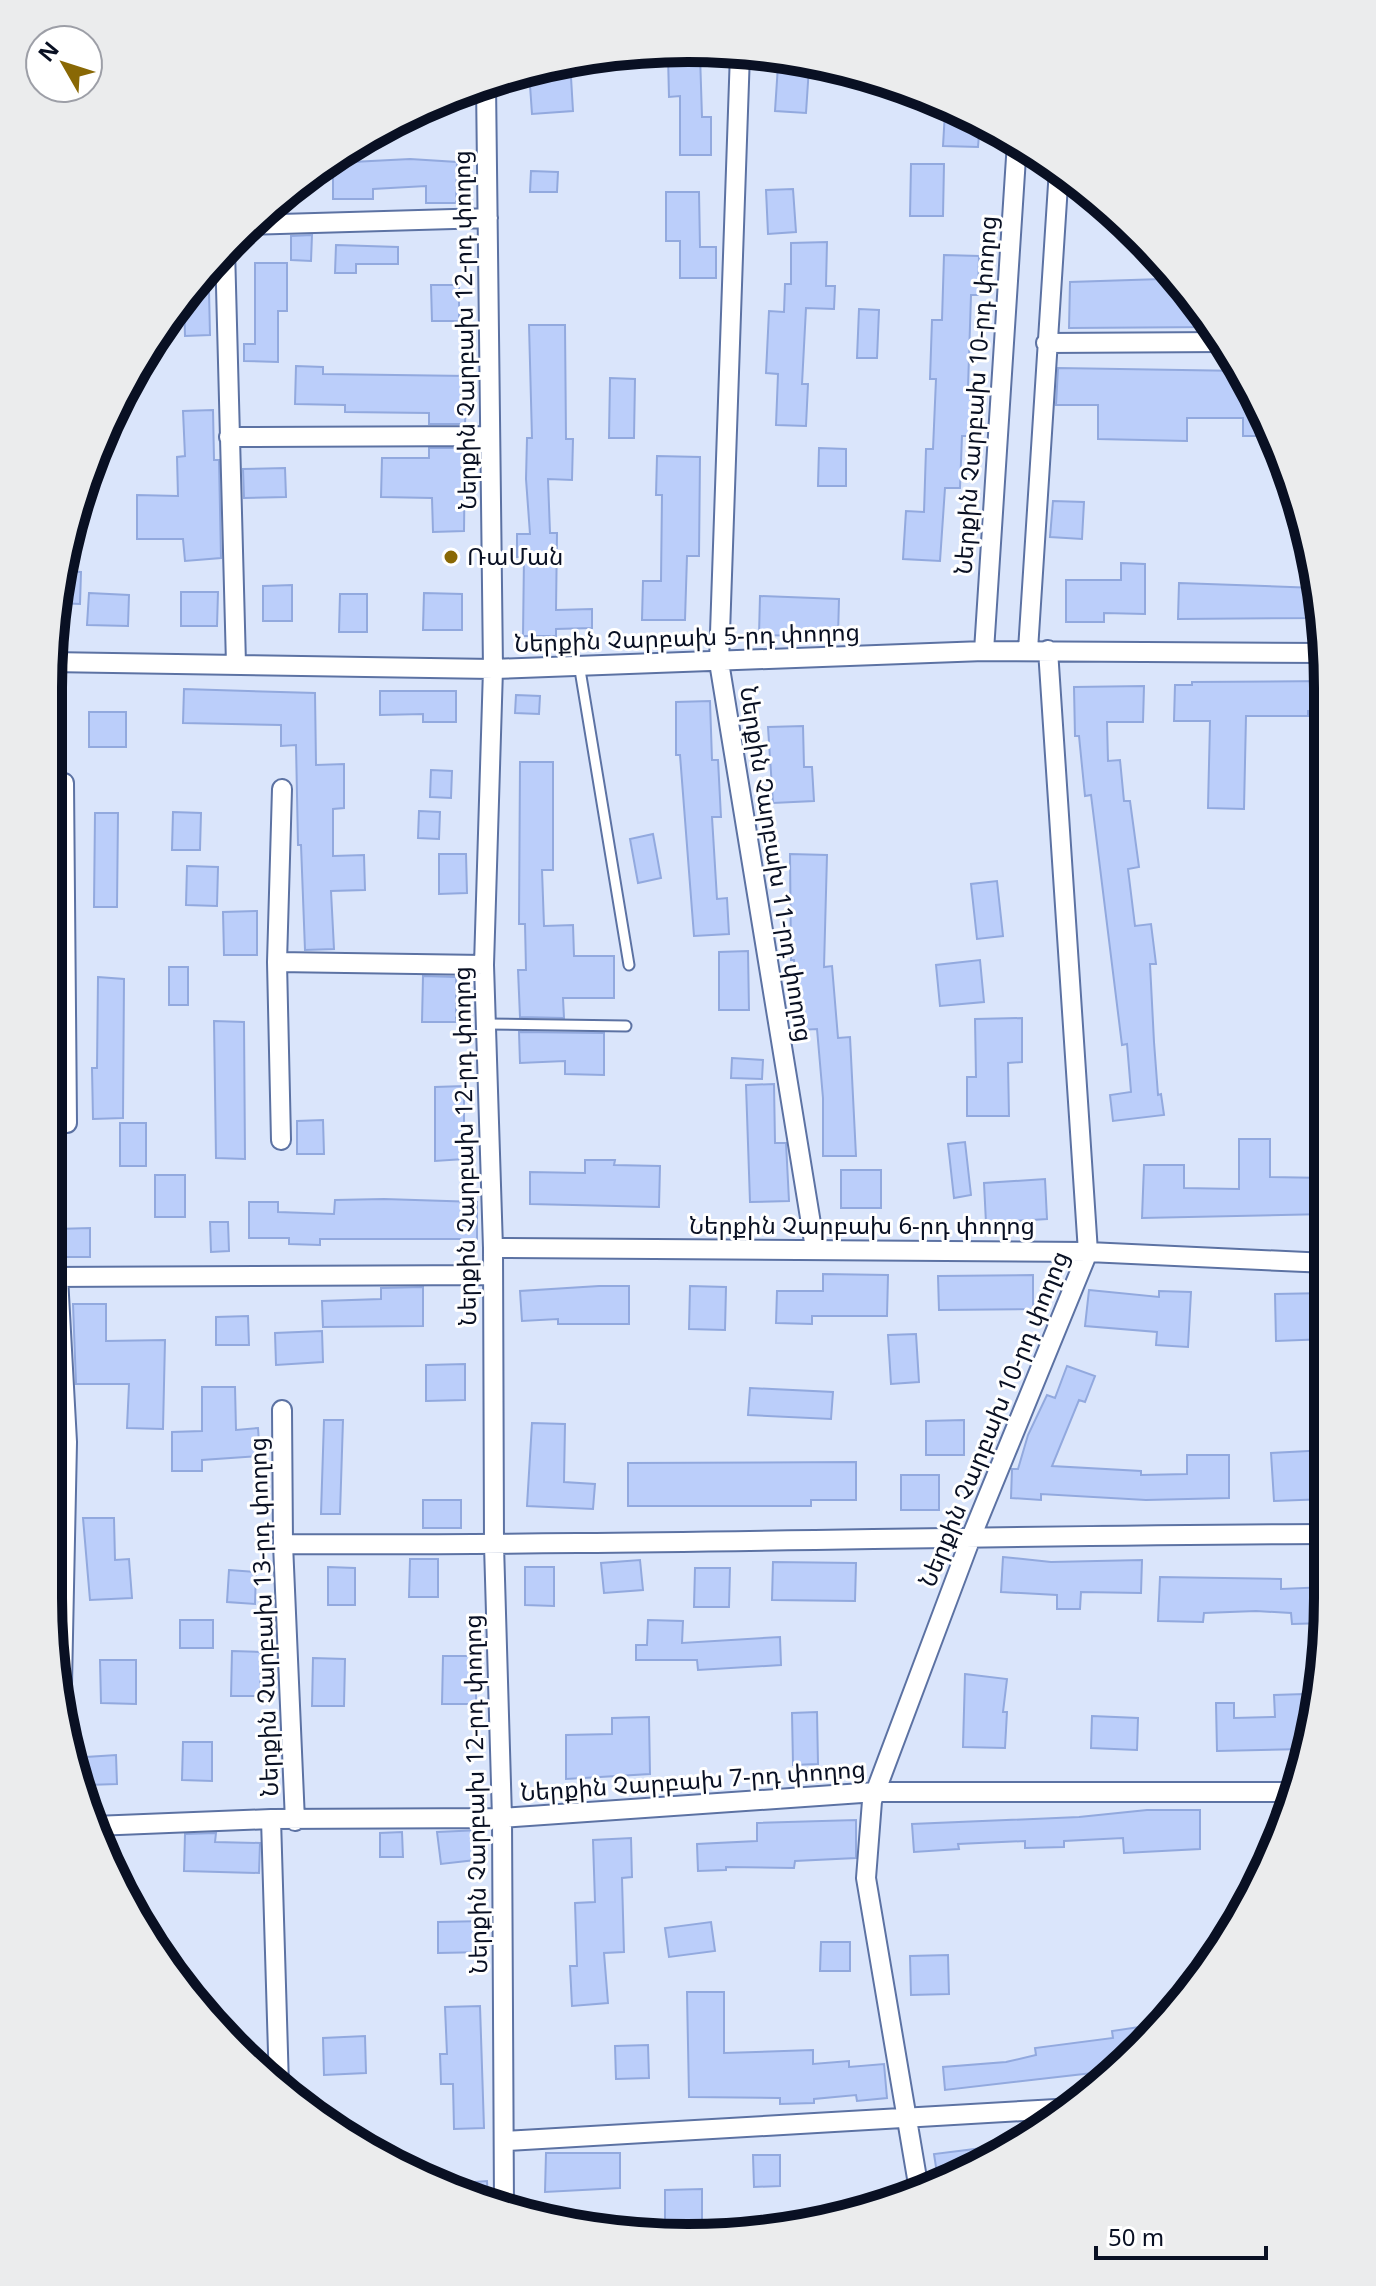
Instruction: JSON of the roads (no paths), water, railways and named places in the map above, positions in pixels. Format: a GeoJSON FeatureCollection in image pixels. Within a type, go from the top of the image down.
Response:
{"type":"FeatureCollection","features":[{"type":"Feature","properties":{"kind":"street","name":"Ներքին Չարբախ 11-րդ փողոց"},"geometry":{"type":"LineString","coordinates":[[740,64],[719,662],[815,1248]]}},
{"type":"Feature","properties":{"kind":"street","name":"Ներքին Չարբախ 12-րդ փողոց"},"geometry":{"type":"LineString","coordinates":[[486,95],[493,669],[484,965],[493,1248],[494,1545],[502,1818],[504,2196]]}},
{"type":"Feature","properties":{"kind":"street","name":"Ներքին Չարբախ 10-րդ փողոց"},"geometry":{"type":"LineString","coordinates":[[984,651],[1016,156]]}},
{"type":"Feature","properties":{"kind":"street"},"geometry":{"type":"LineString","coordinates":[[1028,650],[1058,183]]}},
{"type":"Feature","properties":{"kind":"street"},"geometry":{"type":"LineString","coordinates":[[267,224],[488,218]]}},
{"type":"Feature","properties":{"kind":"street"},"geometry":{"type":"LineString","coordinates":[[225,266],[236,664]]}},
{"type":"Feature","properties":{"kind":"street"},"geometry":{"type":"LineString","coordinates":[[1046,343],[1209,342]]}},
{"type":"Feature","properties":{"kind":"street"},"geometry":{"type":"LineString","coordinates":[[229,437],[490,436]]}},
{"type":"Feature","properties":{"kind":"street","name":"Ներքին Չարբախ 5-րդ փողոց"},"geometry":{"type":"LineString","coordinates":[[63,662],[493,669],[1028,650],[1313,653]]}},
{"type":"Feature","properties":{"kind":"street","name":"Ներքին Չարբախ 10-րդ փողոց"},"geometry":{"type":"LineString","coordinates":[[917,2180],[866,1878],[876,1792],[972,1535],[1088,1252],[1048,650]]}},
{"type":"Feature","properties":{"kind":"street"},"geometry":{"type":"LineString","coordinates":[[62,828],[64,783]]}},
{"type":"Feature","properties":{"kind":"street"},"geometry":{"type":"LineString","coordinates":[[281,1140],[277,962],[282,789]]}},
{"type":"Feature","properties":{"kind":"street"},"geometry":{"type":"LineString","coordinates":[[277,962],[484,965]]}},
{"type":"Feature","properties":{"kind":"street"},"geometry":{"type":"LineString","coordinates":[[62,1051],[67,1123]]}},
{"type":"Feature","properties":{"kind":"street","name":"Ներքին Չարբախ 6-րդ փողոց"},"geometry":{"type":"LineString","coordinates":[[493,1248],[1088,1252],[1314,1262]]}},
{"type":"Feature","properties":{"kind":"street"},"geometry":{"type":"LineString","coordinates":[[62,1277],[493,1275]]}},
{"type":"Feature","properties":{"kind":"street"},"geometry":{"type":"LineString","coordinates":[[62,1383],[67,1442],[63,1637]]}},
{"type":"Feature","properties":{"kind":"street","name":"Ներքին Չարբախ 13-րդ փողոց"},"geometry":{"type":"LineString","coordinates":[[282,1410],[283,1544],[295,1821]]}},
{"type":"Feature","properties":{"kind":"street"},"geometry":{"type":"LineString","coordinates":[[283,1544],[494,1545],[972,1535],[1314,1534]]}},
{"type":"Feature","properties":{"kind":"street","name":"Ներքին Չարբախ 7-րդ փողոց"},"geometry":{"type":"LineString","coordinates":[[105,1826],[271,1819],[502,1818],[876,1792],[1283,1792]]}},
{"type":"Feature","properties":{"kind":"street","name":"Ներքին Չարբախ 13-րդ փողոց"},"geometry":{"type":"LineString","coordinates":[[271,1819],[279,2072]]}},
{"type":"Feature","properties":{"kind":"street"},"geometry":{"type":"LineString","coordinates":[[506,2141],[1048,2109]]}},
{"type":"Feature","properties":{"kind":"lane"},"geometry":{"type":"LineString","coordinates":[[579,664],[629,965]]}},
{"type":"Feature","properties":{"kind":"lane"},"geometry":{"type":"LineString","coordinates":[[486,1024],[626,1026]]}},
{"type":"Feature","properties":{"kind":"place","name":"ՌաՄան"},"geometry":{"type":"Point","coordinates":[451,557]}}]}
